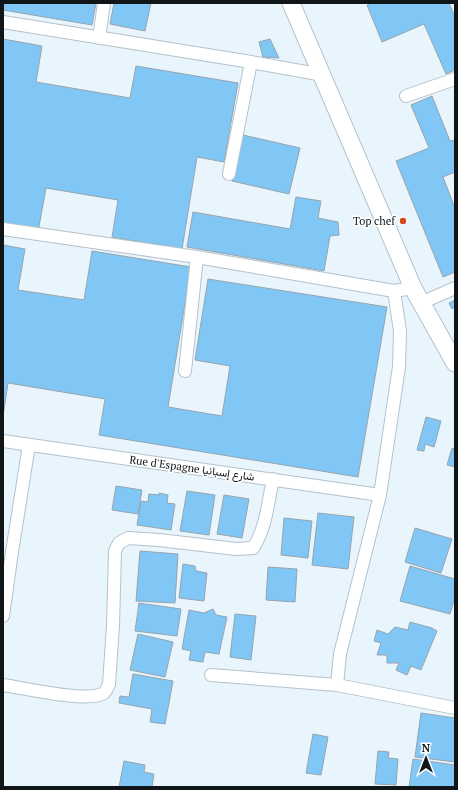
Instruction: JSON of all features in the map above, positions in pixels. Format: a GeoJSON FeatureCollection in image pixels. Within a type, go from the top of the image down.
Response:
{"type":"FeatureCollection","features":[{"type":"Feature","properties":{"kind":"street"},"geometry":{"type":"LineString","coordinates":[[99,38],[104,3]]}},
{"type":"Feature","properties":{"kind":"street"},"geometry":{"type":"LineString","coordinates":[[291,3],[417,295],[454,360]]}},
{"type":"Feature","properties":{"kind":"street"},"geometry":{"type":"LineString","coordinates":[[3,22],[323,75]]}},
{"type":"Feature","properties":{"kind":"street"},"geometry":{"type":"LineString","coordinates":[[229,174],[251,62]]}},
{"type":"Feature","properties":{"kind":"street"},"geometry":{"type":"LineString","coordinates":[[406,96],[455,79]]}},
{"type":"Feature","properties":{"kind":"street"},"geometry":{"type":"LineString","coordinates":[[3,229],[197,257],[417,295],[455,288]]}},
{"type":"Feature","properties":{"kind":"street"},"geometry":{"type":"LineString","coordinates":[[185,371],[197,257]]}},
{"type":"Feature","properties":{"kind":"street"},"geometry":{"type":"LineString","coordinates":[[337,685],[340,654],[380,494],[399,367],[400,331],[394,291]]}},
{"type":"Feature","properties":{"kind":"street","name":"Rue d'Espagne شارع إسبانيا"},"geometry":{"type":"LineString","coordinates":[[3,441],[380,494]]}},
{"type":"Feature","properties":{"kind":"street"},"geometry":{"type":"LineString","coordinates":[[3,616],[29,445]]}},
{"type":"Feature","properties":{"kind":"street"},"geometry":{"type":"LineString","coordinates":[[3,685],[78,696],[102,695],[105,693],[109,684],[113,626],[115,551],[119,543],[128,538],[159,540],[236,550],[253,548],[258,542],[273,479]]}},
{"type":"Feature","properties":{"kind":"street"},"geometry":{"type":"LineString","coordinates":[[211,675],[337,685],[455,708]]}},
{"type":"Feature","properties":{"kind":"building"},"geometry":{"type":"Polygon","coordinates":[[[3,3],[96,3],[92,25],[3,10],[3,3]]]}},
{"type":"Feature","properties":{"kind":"building"},"geometry":{"type":"Polygon","coordinates":[[[114,3],[151,3],[145,31],[110,24],[114,3]]]}},
{"type":"Feature","properties":{"kind":"building"},"geometry":{"type":"Polygon","coordinates":[[[373,3],[449,3],[455,17],[455,70],[446,74],[424,24],[382,42],[367,5],[373,3]]]}},
{"type":"Feature","properties":{"kind":"building"},"geometry":{"type":"Polygon","coordinates":[[[3,39],[42,46],[36,82],[130,98],[136,66],[238,83],[224,162],[197,157],[182,249],[112,237],[118,200],[46,188],[38,232],[3,226],[3,39]]]}},
{"type":"Feature","properties":{"kind":"building"},"geometry":{"type":"Polygon","coordinates":[[[270,39],[279,58],[263,57],[259,42],[270,39]]]}},
{"type":"Feature","properties":{"kind":"building"},"geometry":{"type":"Polygon","coordinates":[[[432,96],[450,141],[455,140],[455,172],[443,177],[455,208],[455,272],[443,277],[396,161],[429,148],[411,105],[432,96]]]}},
{"type":"Feature","properties":{"kind":"building"},"geometry":{"type":"Polygon","coordinates":[[[243,135],[300,148],[289,194],[232,181],[243,135]]]}},
{"type":"Feature","properties":{"kind":"building"},"geometry":{"type":"Polygon","coordinates":[[[296,197],[321,201],[318,218],[338,222],[339,235],[330,236],[324,271],[187,247],[193,212],[290,229],[296,197]]]}},
{"type":"Feature","properties":{"kind":"building"},"geometry":{"type":"Polygon","coordinates":[[[3,245],[25,249],[18,290],[84,300],[92,251],[191,267],[168,407],[222,416],[230,366],[195,360],[208,279],[387,307],[358,477],[99,435],[105,399],[8,383],[3,416],[3,245]]]}},
{"type":"Feature","properties":{"kind":"building"},"geometry":{"type":"Polygon","coordinates":[[[455,300],[455,307],[452,309],[449,303],[455,300]]]}},
{"type":"Feature","properties":{"kind":"building"},"geometry":{"type":"Polygon","coordinates":[[[426,417],[441,421],[434,447],[425,444],[424,451],[417,450],[426,417]]]}},
{"type":"Feature","properties":{"kind":"building"},"geometry":{"type":"Polygon","coordinates":[[[452,448],[455,449],[455,467],[447,465],[452,448]]]}},
{"type":"Feature","properties":{"kind":"building"},"geometry":{"type":"Polygon","coordinates":[[[116,486],[142,490],[138,514],[112,510],[116,486]]]}},
{"type":"Feature","properties":{"kind":"building"},"geometry":{"type":"Polygon","coordinates":[[[187,491],[215,495],[209,535],[180,531],[187,491]]]}},
{"type":"Feature","properties":{"kind":"building"},"geometry":{"type":"Polygon","coordinates":[[[159,493],[168,495],[167,503],[175,504],[171,530],[137,525],[141,501],[148,502],[149,494],[159,495],[159,493]]]}},
{"type":"Feature","properties":{"kind":"building"},"geometry":{"type":"Polygon","coordinates":[[[224,495],[249,499],[242,538],[217,534],[224,495]]]}},
{"type":"Feature","properties":{"kind":"building"},"geometry":{"type":"Polygon","coordinates":[[[318,513],[354,517],[348,569],[312,565],[318,513]]]}},
{"type":"Feature","properties":{"kind":"building"},"geometry":{"type":"Polygon","coordinates":[[[284,518],[312,521],[308,558],[281,555],[284,518]]]}},
{"type":"Feature","properties":{"kind":"building"},"geometry":{"type":"Polygon","coordinates":[[[415,528],[452,539],[441,573],[405,562],[415,528]]]}},
{"type":"Feature","properties":{"kind":"building"},"geometry":{"type":"Polygon","coordinates":[[[140,551],[178,554],[175,603],[136,601],[140,551]]]}},
{"type":"Feature","properties":{"kind":"building"},"geometry":{"type":"Polygon","coordinates":[[[183,564],[195,566],[196,571],[207,573],[204,601],[179,598],[183,564]]]}},
{"type":"Feature","properties":{"kind":"building"},"geometry":{"type":"Polygon","coordinates":[[[410,566],[455,579],[455,597],[450,614],[400,601],[410,566]]]}},
{"type":"Feature","properties":{"kind":"building"},"geometry":{"type":"Polygon","coordinates":[[[268,567],[297,569],[295,602],[266,600],[268,567]]]}},
{"type":"Feature","properties":{"kind":"building"},"geometry":{"type":"Polygon","coordinates":[[[139,603],[181,609],[177,636],[135,631],[139,603]]]}},
{"type":"Feature","properties":{"kind":"building"},"geometry":{"type":"Polygon","coordinates":[[[213,609],[216,615],[227,617],[219,654],[205,652],[203,662],[189,660],[191,651],[182,649],[189,610],[204,613],[213,609]]]}},
{"type":"Feature","properties":{"kind":"building"},"geometry":{"type":"Polygon","coordinates":[[[235,614],[256,616],[251,660],[230,657],[235,614]]]}},
{"type":"Feature","properties":{"kind":"building"},"geometry":{"type":"Polygon","coordinates":[[[410,622],[432,628],[437,631],[421,670],[411,666],[407,675],[396,670],[399,663],[387,663],[387,655],[377,655],[381,643],[374,641],[377,630],[388,634],[395,627],[408,630],[410,622]]]}},
{"type":"Feature","properties":{"kind":"building"},"geometry":{"type":"Polygon","coordinates":[[[138,634],[173,642],[165,677],[130,670],[138,634]]]}},
{"type":"Feature","properties":{"kind":"building"},"geometry":{"type":"Polygon","coordinates":[[[133,674],[173,681],[165,724],[150,722],[152,709],[119,703],[120,696],[129,697],[133,674]]]}},
{"type":"Feature","properties":{"kind":"building"},"geometry":{"type":"Polygon","coordinates":[[[421,713],[455,718],[455,762],[415,757],[421,713]]]}},
{"type":"Feature","properties":{"kind":"building"},"geometry":{"type":"Polygon","coordinates":[[[313,734],[328,737],[321,775],[306,773],[313,734]]]}},
{"type":"Feature","properties":{"kind":"building"},"geometry":{"type":"Polygon","coordinates":[[[378,751],[389,752],[388,758],[398,759],[396,785],[375,784],[378,751]]]}},
{"type":"Feature","properties":{"kind":"building"},"geometry":{"type":"Polygon","coordinates":[[[413,759],[455,765],[455,787],[409,787],[413,759]]]}},
{"type":"Feature","properties":{"kind":"building"},"geometry":{"type":"Polygon","coordinates":[[[124,761],[145,765],[144,772],[154,774],[152,787],[119,787],[124,761]]]}},
{"type":"Feature","properties":{"kind":"place","name":"Top chef"},"geometry":{"type":"Point","coordinates":[403,221]}}]}
